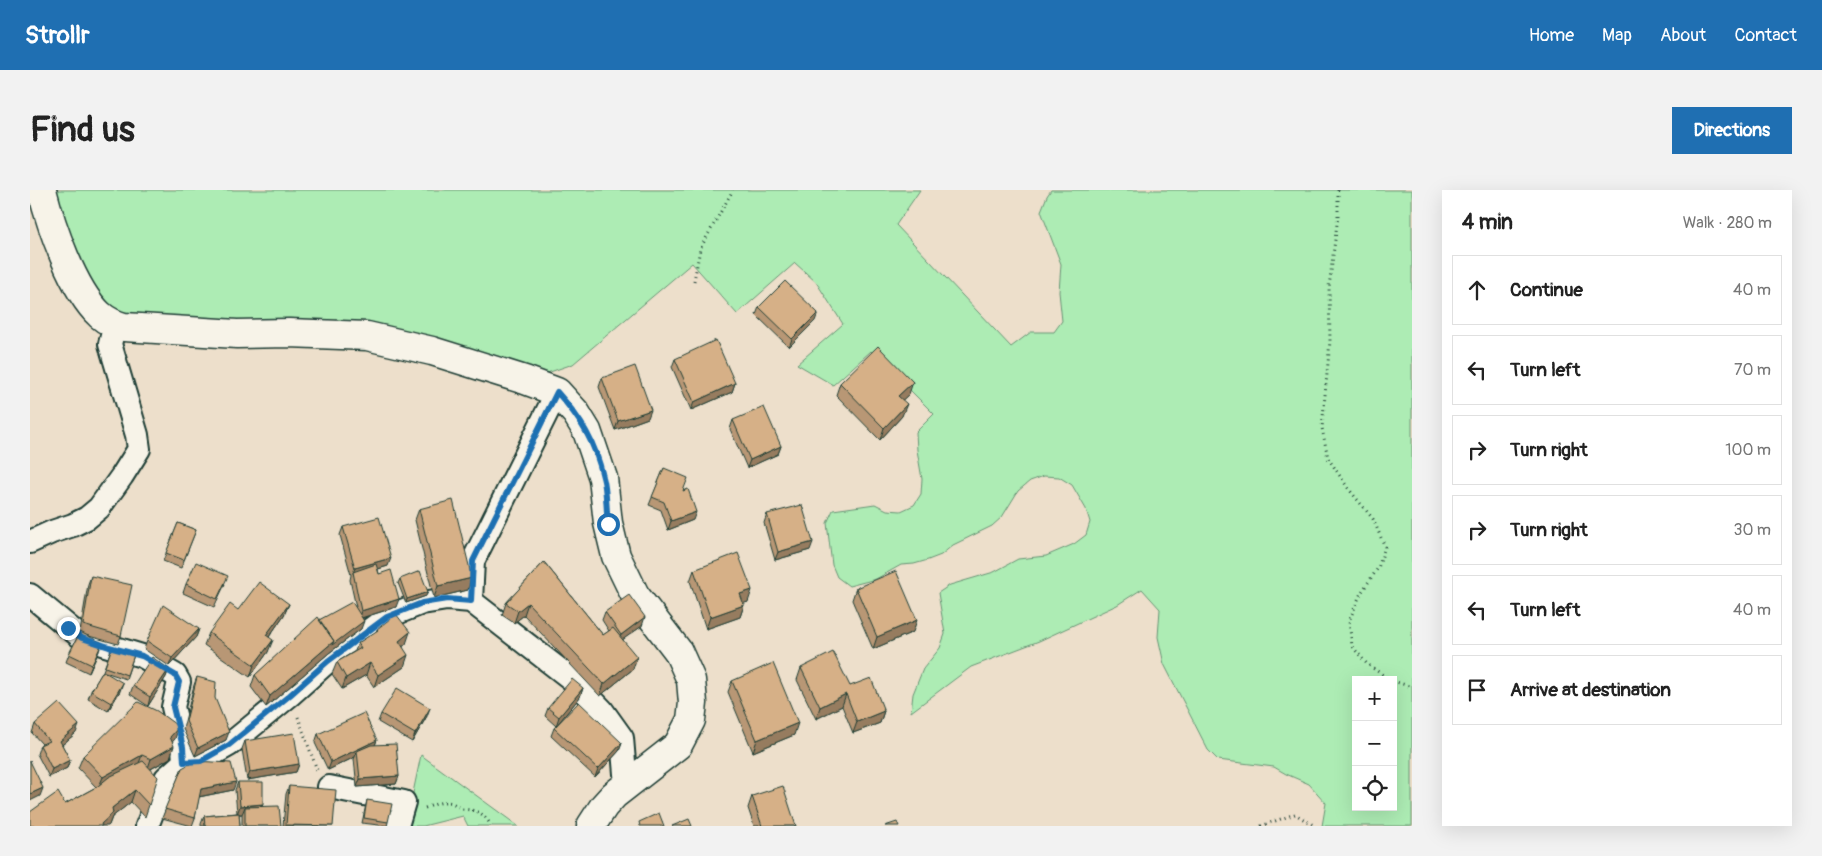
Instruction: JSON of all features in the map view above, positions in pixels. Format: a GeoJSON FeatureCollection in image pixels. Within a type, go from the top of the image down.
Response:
{"type":"FeatureCollection","features":[{"type":"Feature","properties":{"kind":"street"},"geometry":{"type":"LineString","coordinates":[[42,190],[48,213],[80,290],[101,316],[116,324],[124,327],[237,334],[289,333],[367,336],[432,351],[557,392],[576,413],[587,431],[604,478],[608,524],[616,556],[635,595],[678,651],[691,680],[693,703],[691,720],[678,745],[628,783],[604,806],[591,826]]}},
{"type":"Feature","properties":{"kind":"street"},"geometry":{"type":"LineString","coordinates":[[30,542],[52,532],[73,526],[88,518],[99,508],[139,449],[137,435],[110,344],[116,324]]}},
{"type":"Feature","properties":{"kind":"street"},"geometry":{"type":"LineString","coordinates":[[471,601],[473,561],[557,392]]}},
{"type":"Feature","properties":{"kind":"street"},"geometry":{"type":"LineString","coordinates":[[30,595],[82,638],[142,656],[175,675],[179,682],[173,707],[183,747],[184,762]]}},
{"type":"Feature","properties":{"kind":"street"},"geometry":{"type":"LineString","coordinates":[[147,826],[166,778],[184,762],[201,761],[229,745],[328,661],[387,617],[422,603],[447,599],[471,601],[574,681],[602,710],[622,738],[625,774],[628,783]]}},
{"type":"Feature","properties":{"kind":"street"},"geometry":{"type":"LineString","coordinates":[[329,787],[404,802],[399,819]]}},
{"type":"Feature","properties":{"kind":"path"},"geometry":{"type":"LineString","coordinates":[[694,281],[700,249],[733,190]]}},
{"type":"Feature","properties":{"kind":"path"},"geometry":{"type":"LineString","coordinates":[[1338,190],[1338,216],[1328,287],[1330,341],[1322,428],[1328,458],[1348,488],[1373,519],[1385,547],[1378,568],[1361,593],[1349,622],[1352,646],[1366,664],[1385,676]]}},
{"type":"Feature","properties":{"kind":"path"},"geometry":{"type":"LineString","coordinates":[[1397,682],[1412,687]]}},
{"type":"Feature","properties":{"kind":"path"},"geometry":{"type":"LineString","coordinates":[[290,695],[316,769],[329,787]]}},
{"type":"Feature","properties":{"kind":"path"},"geometry":{"type":"LineString","coordinates":[[399,819],[414,811],[446,801],[454,803],[461,809],[473,810],[486,817],[491,826]]}},
{"type":"Feature","properties":{"kind":"path"},"geometry":{"type":"LineString","coordinates":[[1261,826],[1295,814],[1314,826]]}},
{"type":"Feature","properties":{"kind":"green space"},"geometry":{"type":"Polygon","coordinates":[[[48,190],[920,190],[896,225],[1011,347],[1031,332],[1054,332],[1062,321],[1059,292],[1061,264],[1041,211],[1051,190],[1412,190],[1412,826],[1322,826],[1326,803],[1309,784],[1274,767],[1218,760],[1208,750],[1164,664],[1158,637],[1160,609],[1142,589],[1117,605],[1039,641],[971,667],[911,712],[913,694],[923,669],[940,648],[945,634],[938,593],[950,585],[994,572],[1018,559],[1046,556],[1074,544],[1086,535],[1090,522],[1086,509],[1072,485],[1059,477],[1044,476],[1030,481],[1018,491],[1002,517],[992,526],[953,545],[941,555],[914,564],[901,565],[876,579],[849,586],[837,577],[832,565],[827,523],[833,510],[875,504],[887,510],[901,511],[914,505],[921,494],[922,479],[916,432],[934,414],[871,351],[833,385],[797,364],[843,324],[816,282],[795,263],[737,314],[692,263],[573,364],[547,373],[527,371],[335,322],[128,317],[105,308],[86,282],[48,190]]]}},
{"type":"Feature","properties":{"kind":"green space"},"geometry":{"type":"Polygon","coordinates":[[[421,755],[518,826],[468,826],[463,816],[423,826],[406,826],[421,755]]]}},
{"type":"Feature","properties":{"kind":"building"},"geometry":{"type":"Polygon","coordinates":[[[785,281],[818,313],[792,339],[759,307],[785,281]]]}},
{"type":"Feature","properties":{"kind":"building"},"geometry":{"type":"Polygon","coordinates":[[[716,340],[735,383],[694,402],[675,359],[716,340]]]}},
{"type":"Feature","properties":{"kind":"building"},"geometry":{"type":"Polygon","coordinates":[[[878,346],[913,382],[898,396],[907,404],[884,428],[840,383],[878,346]]]}},
{"type":"Feature","properties":{"kind":"building"},"geometry":{"type":"Polygon","coordinates":[[[635,366],[651,410],[618,421],[602,378],[635,366]]]}},
{"type":"Feature","properties":{"kind":"building"},"geometry":{"type":"Polygon","coordinates":[[[764,407],[781,446],[750,460],[733,420],[764,407]]]}},
{"type":"Feature","properties":{"kind":"building"},"geometry":{"type":"Polygon","coordinates":[[[664,468],[688,478],[683,491],[688,489],[696,512],[671,521],[664,502],[652,497],[664,468]]]}},
{"type":"Feature","properties":{"kind":"building"},"geometry":{"type":"Polygon","coordinates":[[[453,500],[472,578],[438,586],[419,509],[453,500]]]}},
{"type":"Feature","properties":{"kind":"building"},"geometry":{"type":"Polygon","coordinates":[[[802,505],[813,542],[778,552],[767,514],[802,505]]]}},
{"type":"Feature","properties":{"kind":"building"},"geometry":{"type":"Polygon","coordinates":[[[379,517],[391,558],[355,568],[343,527],[379,517]]]}},
{"type":"Feature","properties":{"kind":"building"},"geometry":{"type":"Polygon","coordinates":[[[178,523],[196,530],[184,560],[166,553],[178,523]]]}},
{"type":"Feature","properties":{"kind":"building"},"geometry":{"type":"Polygon","coordinates":[[[738,553],[752,590],[740,594],[744,605],[710,617],[694,570],[738,553]]]}},
{"type":"Feature","properties":{"kind":"building"},"geometry":{"type":"Polygon","coordinates":[[[196,562],[228,576],[217,599],[186,584],[196,562]]]}},
{"type":"Feature","properties":{"kind":"building"},"geometry":{"type":"Polygon","coordinates":[[[544,562],[603,635],[613,628],[637,657],[604,684],[528,603],[518,611],[506,603],[544,562]]]}},
{"type":"Feature","properties":{"kind":"building"},"geometry":{"type":"Polygon","coordinates":[[[376,564],[379,574],[391,570],[399,599],[361,611],[353,572],[376,564]]]}},
{"type":"Feature","properties":{"kind":"building"},"geometry":{"type":"Polygon","coordinates":[[[420,571],[428,592],[407,599],[400,579],[420,571]]]}},
{"type":"Feature","properties":{"kind":"building"},"geometry":{"type":"Polygon","coordinates":[[[896,571],[917,620],[877,637],[856,588],[896,571]]]}},
{"type":"Feature","properties":{"kind":"building"},"geometry":{"type":"Polygon","coordinates":[[[91,576],[132,585],[121,636],[83,625],[91,576]]]}},
{"type":"Feature","properties":{"kind":"building"},"geometry":{"type":"Polygon","coordinates":[[[259,582],[289,604],[266,635],[273,640],[254,665],[209,633],[230,604],[238,610],[259,582]]]}},
{"type":"Feature","properties":{"kind":"building"},"geometry":{"type":"Polygon","coordinates":[[[629,595],[645,617],[621,635],[605,612],[629,595]]]}},
{"type":"Feature","properties":{"kind":"building"},"geometry":{"type":"Polygon","coordinates":[[[352,602],[364,621],[332,645],[334,641],[319,620],[352,602]]]}},
{"type":"Feature","properties":{"kind":"building"},"geometry":{"type":"Polygon","coordinates":[[[163,605],[199,629],[172,658],[147,641],[163,605]]]}},
{"type":"Feature","properties":{"kind":"building"},"geometry":{"type":"Polygon","coordinates":[[[396,614],[410,632],[399,641],[408,655],[378,675],[370,663],[346,678],[337,662],[361,648],[358,643],[378,630],[396,614]]]}},
{"type":"Feature","properties":{"kind":"building"},"geometry":{"type":"Polygon","coordinates":[[[318,617],[334,641],[270,696],[255,675],[318,617]]]}},
{"type":"Feature","properties":{"kind":"building"},"geometry":{"type":"Polygon","coordinates":[[[80,632],[102,643],[92,665],[69,654],[80,632]]]}},
{"type":"Feature","properties":{"kind":"building"},"geometry":{"type":"Polygon","coordinates":[[[112,647],[134,655],[127,675],[105,667],[112,647]]]}},
{"type":"Feature","properties":{"kind":"building"},"geometry":{"type":"Polygon","coordinates":[[[833,652],[850,686],[871,678],[884,711],[857,722],[846,694],[820,707],[801,668],[833,652]]]}},
{"type":"Feature","properties":{"kind":"building"},"geometry":{"type":"Polygon","coordinates":[[[152,657],[169,669],[150,697],[133,686],[152,657]]]}},
{"type":"Feature","properties":{"kind":"building"},"geometry":{"type":"Polygon","coordinates":[[[773,663],[798,723],[757,740],[732,681],[773,663]]]}},
{"type":"Feature","properties":{"kind":"building"},"geometry":{"type":"Polygon","coordinates":[[[103,671],[123,683],[111,703],[91,691],[103,671]]]}},
{"type":"Feature","properties":{"kind":"building"},"geometry":{"type":"Polygon","coordinates":[[[197,677],[216,682],[215,698],[229,732],[198,748],[186,721],[197,677]]]}},
{"type":"Feature","properties":{"kind":"building"},"geometry":{"type":"Polygon","coordinates":[[[572,679],[583,688],[559,717],[548,708],[572,679]]]}},
{"type":"Feature","properties":{"kind":"building"},"geometry":{"type":"Polygon","coordinates":[[[397,688],[430,708],[415,734],[381,714],[397,688]]]}},
{"type":"Feature","properties":{"kind":"building"},"geometry":{"type":"Polygon","coordinates":[[[138,702],[157,711],[179,727],[170,737],[174,746],[151,759],[142,755],[103,777],[83,756],[138,702]]]}},
{"type":"Feature","properties":{"kind":"building"},"geometry":{"type":"Polygon","coordinates":[[[579,702],[622,743],[598,769],[554,728],[579,702]]]}},
{"type":"Feature","properties":{"kind":"building"},"geometry":{"type":"Polygon","coordinates":[[[59,703],[79,725],[60,741],[70,760],[52,769],[40,745],[49,741],[35,724],[59,703]]]}},
{"type":"Feature","properties":{"kind":"building"},"geometry":{"type":"Polygon","coordinates":[[[364,713],[377,740],[331,762],[318,734],[364,713]]]}},
{"type":"Feature","properties":{"kind":"building"},"geometry":{"type":"Polygon","coordinates":[[[294,733],[299,764],[250,772],[245,741],[294,733]]]}},
{"type":"Feature","properties":{"kind":"building"},"geometry":{"type":"Polygon","coordinates":[[[396,744],[399,776],[360,779],[357,751],[371,745],[396,744]]]}},
{"type":"Feature","properties":{"kind":"building"},"geometry":{"type":"Polygon","coordinates":[[[30,761],[43,788],[30,794],[30,761]]]}},
{"type":"Feature","properties":{"kind":"building"},"geometry":{"type":"Polygon","coordinates":[[[143,761],[158,777],[149,805],[135,790],[112,808],[113,813],[101,824],[102,826],[30,826],[30,812],[58,792],[65,804],[98,786],[109,777],[143,761]]]}},
{"type":"Feature","properties":{"kind":"building"},"geometry":{"type":"Polygon","coordinates":[[[195,761],[231,763],[236,782],[201,789],[195,818],[165,809],[182,768],[195,761]]]}},
{"type":"Feature","properties":{"kind":"building"},"geometry":{"type":"Polygon","coordinates":[[[238,782],[263,782],[263,804],[240,806],[238,782]]]}},
{"type":"Feature","properties":{"kind":"building"},"geometry":{"type":"Polygon","coordinates":[[[289,786],[336,790],[333,826],[286,825],[289,786]]]}},
{"type":"Feature","properties":{"kind":"building"},"geometry":{"type":"Polygon","coordinates":[[[783,786],[796,826],[762,826],[752,796],[783,786]]]}},
{"type":"Feature","properties":{"kind":"building"},"geometry":{"type":"Polygon","coordinates":[[[367,800],[392,804],[388,822],[364,818],[367,800]]]}},
{"type":"Feature","properties":{"kind":"building"},"geometry":{"type":"Polygon","coordinates":[[[279,806],[281,826],[245,826],[245,807],[279,806]]]}},
{"type":"Feature","properties":{"kind":"building"},"geometry":{"type":"Polygon","coordinates":[[[239,813],[240,826],[205,826],[204,816],[239,813]]]}},
{"type":"Feature","properties":{"kind":"building"},"geometry":{"type":"Polygon","coordinates":[[[659,813],[664,826],[640,826],[639,822],[659,813]]]}},
{"type":"Feature","properties":{"kind":"building"},"geometry":{"type":"Polygon","coordinates":[[[689,819],[692,826],[672,826],[689,819]]]}},
{"type":"Feature","properties":{"kind":"building"},"geometry":{"type":"Polygon","coordinates":[[[897,822],[899,826],[885,826],[897,822]]]}},
{"type":"Feature","properties":{"kind":"route"},"geometry":{"type":"LineString","coordinates":[[68,628],[82,638],[142,656],[175,675],[179,682],[173,707],[183,747],[184,762],[201,761],[229,745],[328,661],[387,617],[422,603],[447,599],[471,601],[473,561],[557,392],[576,413],[587,431],[604,478],[608,524]]}}]}
